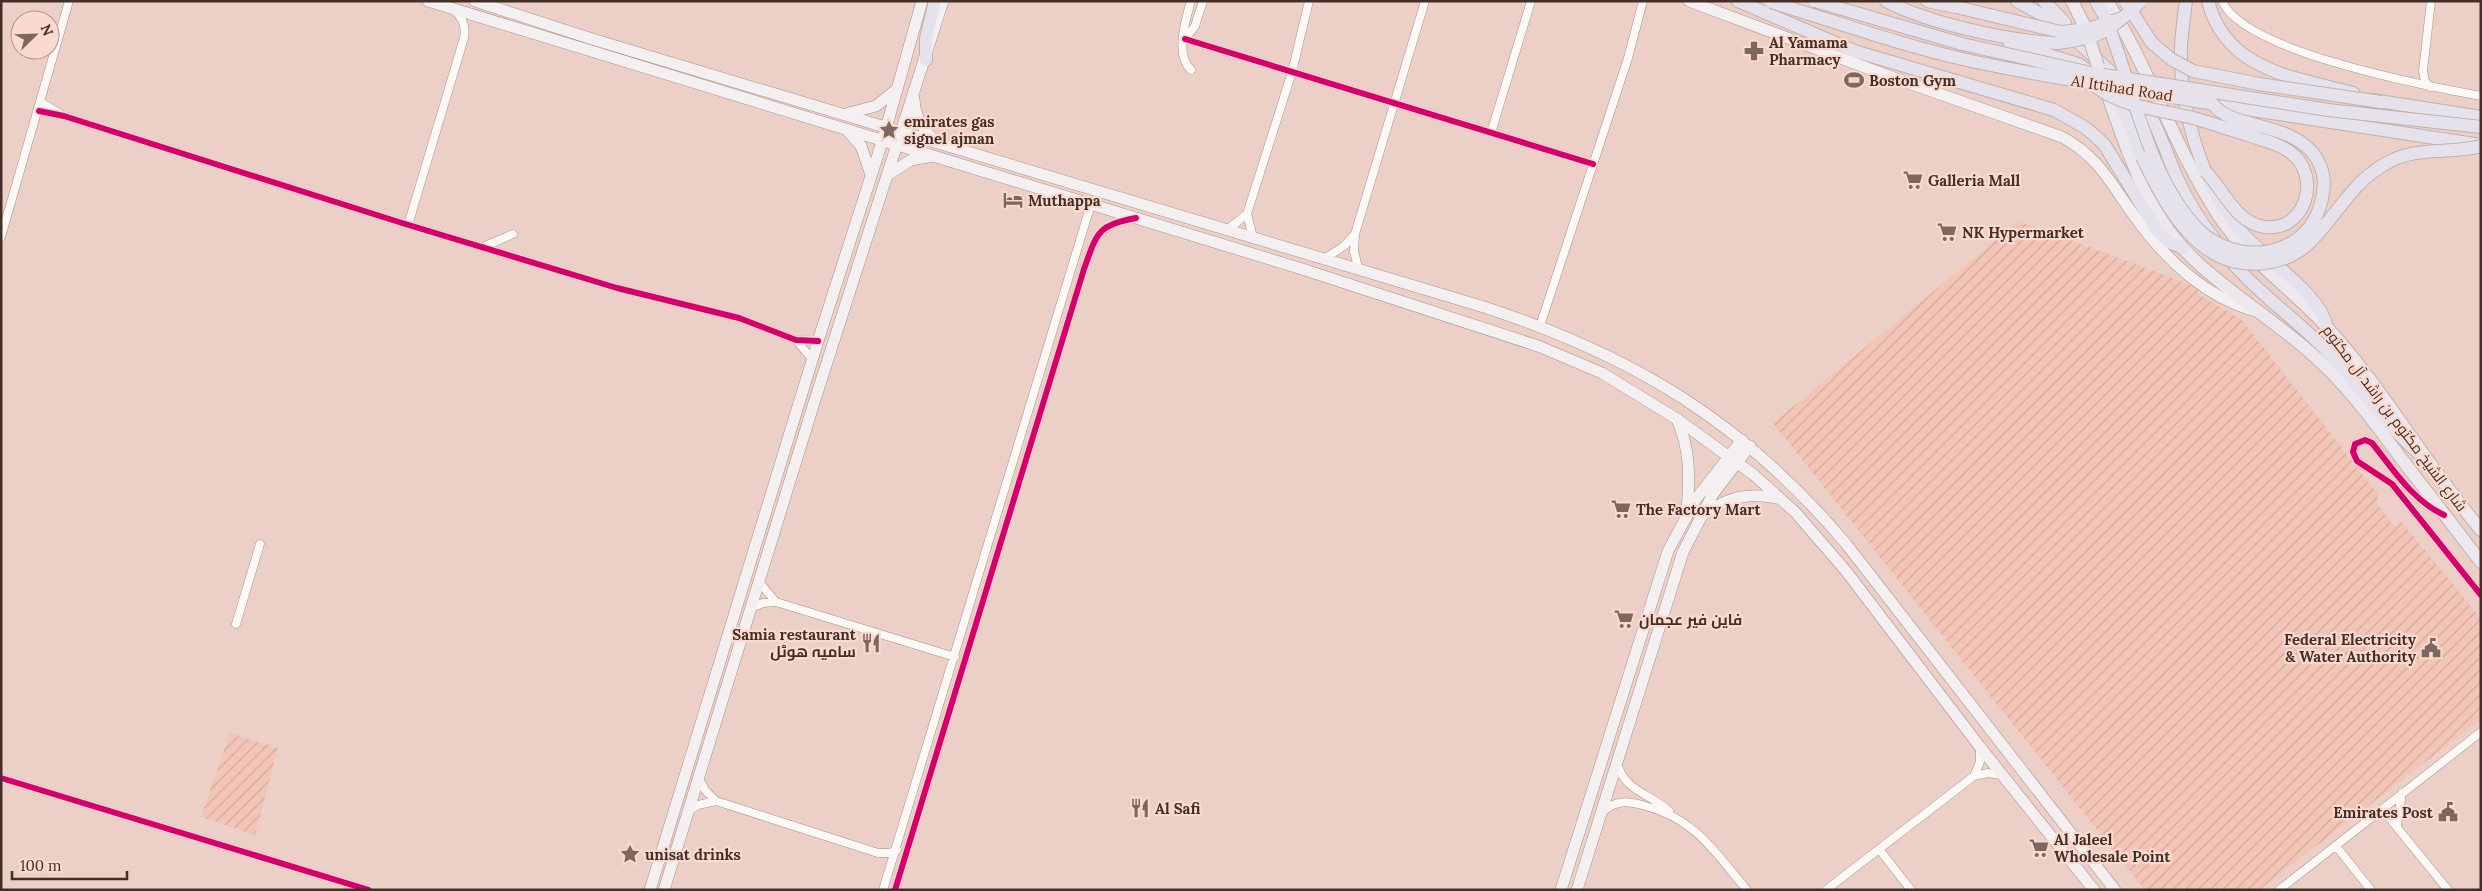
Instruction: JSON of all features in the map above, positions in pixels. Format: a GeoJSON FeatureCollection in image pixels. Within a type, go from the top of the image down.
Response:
{"type":"FeatureCollection","features":[{"type":"Feature","properties":{"kind":"highway"},"geometry":{"type":"LineString","coordinates":[[926,60],[926,39],[935,1]]}},
{"type":"Feature","properties":{"kind":"highway"},"geometry":{"type":"LineString","coordinates":[[1738,1],[1854,50],[2054,110],[2076,122],[2104,144],[2158,232],[2169,242],[2183,248]]}},
{"type":"Feature","properties":{"kind":"highway","name":"Al Ittihad Road"},"geometry":{"type":"LineString","coordinates":[[1770,1],[1970,61],[2094,74],[2328,110],[2481,127]]}},
{"type":"Feature","properties":{"kind":"highway","name":"Al Ittihad Road"},"geometry":{"type":"LineString","coordinates":[[1815,1],[1962,44],[2094,74],[2213,104],[2481,146]]}},
{"type":"Feature","properties":{"kind":"highway"},"geometry":{"type":"LineString","coordinates":[[1886,1],[1914,14],[1974,29],[2056,43],[2097,36],[2111,29],[2141,1]]}},
{"type":"Feature","properties":{"kind":"highway"},"geometry":{"type":"LineString","coordinates":[[1927,1],[2061,32],[2088,29],[2122,18]]}},
{"type":"Feature","properties":{"kind":"highway"},"geometry":{"type":"LineString","coordinates":[[2017,1],[2039,12],[2074,36],[2143,104],[2152,118],[2178,180],[2194,210],[2232,262],[2325,349],[2403,439],[2428,461]]}},
{"type":"Feature","properties":{"kind":"highway"},"geometry":{"type":"LineString","coordinates":[[2044,1],[2065,23],[2074,36]]}},
{"type":"Feature","properties":{"kind":"highway"},"geometry":{"type":"LineString","coordinates":[[2096,1],[2105,17],[2156,162],[2170,190],[2188,218],[2212,241],[2234,251],[2256,254],[2288,245],[2307,230],[2321,204],[2324,177],[2317,159],[2297,140],[2224,114],[2213,104]]}},
{"type":"Feature","properties":{"kind":"highway"},"geometry":{"type":"LineString","coordinates":[[2125,1],[2152,43],[2170,59],[2194,71],[2244,82],[2481,117]]}},
{"type":"Feature","properties":{"kind":"highway"},"geometry":{"type":"LineString","coordinates":[[2186,1],[2181,46],[2182,76],[2189,112],[2205,171],[2224,207],[2238,228],[2318,306],[2326,325]]}},
{"type":"Feature","properties":{"kind":"highway"},"geometry":{"type":"LineString","coordinates":[[2208,1],[2220,31],[2244,56],[2281,74],[2382,102]]}},
{"type":"Feature","properties":{"kind":"highway"},"geometry":{"type":"LineString","coordinates":[[1974,29],[1991,38],[2078,64],[2094,74],[2120,99],[2142,157],[2165,203],[2189,234],[2220,258],[2238,263],[2257,264],[2286,258],[2308,245],[2353,189],[2386,163],[2423,151],[2464,150],[2481,146]]}},
{"type":"Feature","properties":{"kind":"highway"},"geometry":{"type":"LineString","coordinates":[[2094,74],[2105,93],[2125,102],[2197,120],[2282,147],[2295,156],[2303,165],[2307,177],[2308,190],[2303,204],[2289,220],[2277,227],[2259,226],[2239,214],[2205,171]]}},
{"type":"Feature","properties":{"kind":"main road"},"geometry":{"type":"LineString","coordinates":[[428,1],[1310,271],[1546,349],[1602,373],[1677,419],[1733,460],[1781,499],[1810,527],[1846,570],[1980,747],[2094,890]]}},
{"type":"Feature","properties":{"kind":"main road"},"geometry":{"type":"LineString","coordinates":[[475,1],[592,39],[887,126],[1540,326],[1603,352],[1645,374],[1690,401],[1746,443],[1793,485],[1847,545],[2115,890]]}},
{"type":"Feature","properties":{"kind":"main road"},"geometry":{"type":"LineString","coordinates":[[650,890],[812,359],[887,126],[922,1]]}},
{"type":"Feature","properties":{"kind":"main road"},"geometry":{"type":"LineString","coordinates":[[664,890],[813,406],[926,60],[943,1]]}},
{"type":"Feature","properties":{"kind":"main road"},"geometry":{"type":"LineString","coordinates":[[1689,1],[1883,74],[2062,136],[2081,148],[2098,163],[2144,229],[2186,273],[2238,306],[2262,312]]}},
{"type":"Feature","properties":{"kind":"main road","name":"شارع الشيخ مكتوم بن راشد آل مكتوم"},"geometry":{"type":"LineString","coordinates":[[2072,1],[2086,29],[2094,74],[2139,180],[2156,212],[2183,248],[2200,266],[2262,312],[2330,371],[2373,421],[2481,562]]}},
{"type":"Feature","properties":{"kind":"main road","name":"شارع الشيخ مكتوم بن راشد آل مكتوم"},"geometry":{"type":"LineString","coordinates":[[2107,1],[2124,29],[2196,177],[2231,232],[2326,325],[2394,413],[2448,490],[2481,530]]}},
{"type":"Feature","properties":{"kind":"main road"},"geometry":{"type":"LineString","coordinates":[[842,113],[856,112],[876,106],[897,89]]}},
{"type":"Feature","properties":{"kind":"main road"},"geometry":{"type":"LineString","coordinates":[[914,97],[915,109],[922,126],[940,143]]}},
{"type":"Feature","properties":{"kind":"main road"},"geometry":{"type":"LineString","coordinates":[[845,128],[861,146],[868,161],[871,177]]}},
{"type":"Feature","properties":{"kind":"main road"},"geometry":{"type":"LineString","coordinates":[[889,174],[911,160],[936,156]]}},
{"type":"Feature","properties":{"kind":"main road"},"geometry":{"type":"LineString","coordinates":[[813,406],[812,395],[824,354],[824,348],[818,341]]}},
{"type":"Feature","properties":{"kind":"main road"},"geometry":{"type":"LineString","coordinates":[[1677,419],[1689,458],[1690,477],[1687,513]]}},
{"type":"Feature","properties":{"kind":"main road"},"geometry":{"type":"LineString","coordinates":[[1561,890],[1663,564],[1687,513],[1746,443]]}},
{"type":"Feature","properties":{"kind":"main road"},"geometry":{"type":"LineString","coordinates":[[1577,890],[1675,575],[1700,517],[1733,460]]}},
{"type":"Feature","properties":{"kind":"main road"},"geometry":{"type":"LineString","coordinates":[[1700,517],[1721,502],[1735,497],[1757,494],[1781,499]]}},
{"type":"Feature","properties":{"kind":"main road"},"geometry":{"type":"LineString","coordinates":[[2015,790],[2024,789],[2030,792],[2066,836],[2084,849]]}},
{"type":"Feature","properties":{"kind":"street"},"geometry":{"type":"LineString","coordinates":[[1191,1],[1185,23],[1185,39],[1182,54],[1185,63],[1191,70]]}},
{"type":"Feature","properties":{"kind":"street"},"geometry":{"type":"LineString","coordinates":[[1185,39],[1195,26],[1204,1]]}},
{"type":"Feature","properties":{"kind":"street"},"geometry":{"type":"LineString","coordinates":[[1253,237],[1247,214],[1292,72],[1309,1]]}},
{"type":"Feature","properties":{"kind":"street"},"geometry":{"type":"LineString","coordinates":[[1359,270],[1354,252],[1355,234],[1425,1]]}},
{"type":"Feature","properties":{"kind":"street"},"geometry":{"type":"LineString","coordinates":[[1491,133],[1531,1]]}},
{"type":"Feature","properties":{"kind":"street"},"geometry":{"type":"LineString","coordinates":[[1540,326],[1628,58],[1643,1]]}},
{"type":"Feature","properties":{"kind":"street"},"geometry":{"type":"LineString","coordinates":[[2222,1],[2226,10],[2237,22],[2277,41],[2346,66],[2407,82],[2481,96]]}},
{"type":"Feature","properties":{"kind":"street"},"geometry":{"type":"LineString","coordinates":[[2430,87],[2425,81],[2423,71],[2431,1]]}},
{"type":"Feature","properties":{"kind":"street"},"geometry":{"type":"LineString","coordinates":[[1,237],[70,2]]}},
{"type":"Feature","properties":{"kind":"street"},"geometry":{"type":"LineString","coordinates":[[408,225],[464,38],[463,19],[454,10]]}},
{"type":"Feature","properties":{"kind":"street"},"geometry":{"type":"LineString","coordinates":[[1185,39],[1593,164]]}},
{"type":"Feature","properties":{"kind":"street"},"geometry":{"type":"LineString","coordinates":[[2407,82],[2423,71]]}},
{"type":"Feature","properties":{"kind":"street"},"geometry":{"type":"LineString","coordinates":[[40,107],[482,248],[617,288],[739,318],[796,340],[818,341]]}},
{"type":"Feature","properties":{"kind":"street"},"geometry":{"type":"LineString","coordinates":[[883,890],[897,850],[1091,204]]}},
{"type":"Feature","properties":{"kind":"street"},"geometry":{"type":"LineString","coordinates":[[1228,230],[1247,214]]}},
{"type":"Feature","properties":{"kind":"street"},"geometry":{"type":"LineString","coordinates":[[894,890],[1084,269],[1096,238],[1104,228],[1115,222],[1136,218]]}},
{"type":"Feature","properties":{"kind":"street"},"geometry":{"type":"LineString","coordinates":[[482,248],[513,234]]}},
{"type":"Feature","properties":{"kind":"street"},"geometry":{"type":"LineString","coordinates":[[1324,259],[1344,246],[1355,234]]}},
{"type":"Feature","properties":{"kind":"street"},"geometry":{"type":"LineString","coordinates":[[1073,266],[1084,269]]}},
{"type":"Feature","properties":{"kind":"street"},"geometry":{"type":"LineString","coordinates":[[796,340],[812,359]]}},
{"type":"Feature","properties":{"kind":"street"},"geometry":{"type":"LineString","coordinates":[[2444,515],[2428,507],[2418,498],[2372,443],[2365,440],[2355,444],[2353,452],[2357,461],[2392,484],[2481,595]]}},
{"type":"Feature","properties":{"kind":"street"},"geometry":{"type":"LineString","coordinates":[[236,624],[260,544]]}},
{"type":"Feature","properties":{"kind":"street"},"geometry":{"type":"LineString","coordinates":[[759,582],[776,602]]}},
{"type":"Feature","properties":{"kind":"street"},"geometry":{"type":"LineString","coordinates":[[751,608],[763,603],[776,602],[955,657]]}},
{"type":"Feature","properties":{"kind":"street"},"geometry":{"type":"LineString","coordinates":[[2278,890],[2481,732]]}},
{"type":"Feature","properties":{"kind":"street"},"geometry":{"type":"LineString","coordinates":[[1974,776],[1980,762],[1980,747]]}},
{"type":"Feature","properties":{"kind":"street"},"geometry":{"type":"LineString","coordinates":[[1617,763],[1621,775],[1628,785],[1662,805],[1697,833],[1747,890]]}},
{"type":"Feature","properties":{"kind":"street"},"geometry":{"type":"LineString","coordinates":[[1826,890],[1974,776],[1988,773],[2002,775]]}},
{"type":"Feature","properties":{"kind":"street"},"geometry":{"type":"LineString","coordinates":[[698,777],[705,790],[716,801],[878,853],[889,853],[897,850]]}},
{"type":"Feature","properties":{"kind":"street"},"geometry":{"type":"LineString","coordinates":[[1,778],[369,890]]}},
{"type":"Feature","properties":{"kind":"street"},"geometry":{"type":"LineString","coordinates":[[2397,825],[2402,793]]}},
{"type":"Feature","properties":{"kind":"street"},"geometry":{"type":"LineString","coordinates":[[688,811],[698,805],[716,801]]}},
{"type":"Feature","properties":{"kind":"street"},"geometry":{"type":"LineString","coordinates":[[1600,816],[1609,807],[1626,802],[1672,814]]}},
{"type":"Feature","properties":{"kind":"street"},"geometry":{"type":"LineString","coordinates":[[2382,809],[2397,825],[2448,890]]}},
{"type":"Feature","properties":{"kind":"street"},"geometry":{"type":"LineString","coordinates":[[2336,846],[2371,890]]}},
{"type":"Feature","properties":{"kind":"street"},"geometry":{"type":"LineString","coordinates":[[1879,849],[1911,890]]}},
{"type":"Feature","properties":{"kind":"street"},"geometry":{"type":"LineString","coordinates":[[878,853],[890,870]]}},
{"type":"Feature","properties":{"kind":"shaded area"},"geometry":{"type":"Polygon","coordinates":[[[2019,221],[2196,287],[2199,295],[2241,319],[2378,494],[2377,504],[2394,526],[2401,521],[2481,619],[2481,719],[2259,890],[2145,890],[1773,423],[2019,221]]]}},
{"type":"Feature","properties":{"kind":"shaded area"},"geometry":{"type":"Polygon","coordinates":[[[230,733],[278,748],[255,835],[201,817],[230,733]]]}},
{"type":"Feature","properties":{"kind":"cycle path"},"geometry":{"type":"LineString","coordinates":[[1185,39],[1593,164]]}},
{"type":"Feature","properties":{"kind":"cycle path"},"geometry":{"type":"LineString","coordinates":[[39,111],[64,116],[402,223],[617,288],[739,318],[796,340],[818,341]]}},
{"type":"Feature","properties":{"kind":"cycle path"},"geometry":{"type":"LineString","coordinates":[[895,890],[1088,257],[1096,239],[1106,228],[1113,224],[1136,218]]}},
{"type":"Feature","properties":{"kind":"cycle path"},"geometry":{"type":"LineString","coordinates":[[2444,515],[2423,502],[2413,493],[2372,443],[2365,440],[2355,444],[2353,452],[2357,461],[2392,484],[2481,595]]}},
{"type":"Feature","properties":{"kind":"cycle path"},"geometry":{"type":"LineString","coordinates":[[1,778],[369,890]]}},
{"type":"Feature","properties":{"kind":"place","name":"Al Yamama Pharmacy"},"geometry":{"type":"Point","coordinates":[1754,51]}},
{"type":"Feature","properties":{"kind":"place","name":"Boston Gym"},"geometry":{"type":"Point","coordinates":[1854,80]}},
{"type":"Feature","properties":{"kind":"place","name":"emirates gas signel ajman"},"geometry":{"type":"Point","coordinates":[889,130]}},
{"type":"Feature","properties":{"kind":"place","name":"Galleria Mall"},"geometry":{"type":"Point","coordinates":[1913,180]}},
{"type":"Feature","properties":{"kind":"place","name":"Muthappa"},"geometry":{"type":"Point","coordinates":[1013,200]}},
{"type":"Feature","properties":{"kind":"place","name":"NK Hypermarket"},"geometry":{"type":"Point","coordinates":[1947,232]}},
{"type":"Feature","properties":{"kind":"place","name":"The Factory Mart"},"geometry":{"type":"Point","coordinates":[1621,509]}},
{"type":"Feature","properties":{"kind":"place","name":"فاين فير عجمان"},"geometry":{"type":"Point","coordinates":[1624,619]}},
{"type":"Feature","properties":{"kind":"place","name":"Samia restaurant سامیہ ھوٹل"},"geometry":{"type":"Point","coordinates":[871,643]}},
{"type":"Feature","properties":{"kind":"place","name":"Federal Electricity & Water Authority"},"geometry":{"type":"Point","coordinates":[2431,648]}},
{"type":"Feature","properties":{"kind":"place","name":"Al Safi"},"geometry":{"type":"Point","coordinates":[1140,808]}},
{"type":"Feature","properties":{"kind":"place","name":"Emirates Post"},"geometry":{"type":"Point","coordinates":[2448,812]}},
{"type":"Feature","properties":{"kind":"place","name":"Al Jaleel Wholesale Point"},"geometry":{"type":"Point","coordinates":[2039,848]}},
{"type":"Feature","properties":{"kind":"place","name":"unisat drinks"},"geometry":{"type":"Point","coordinates":[630,854]}}]}
